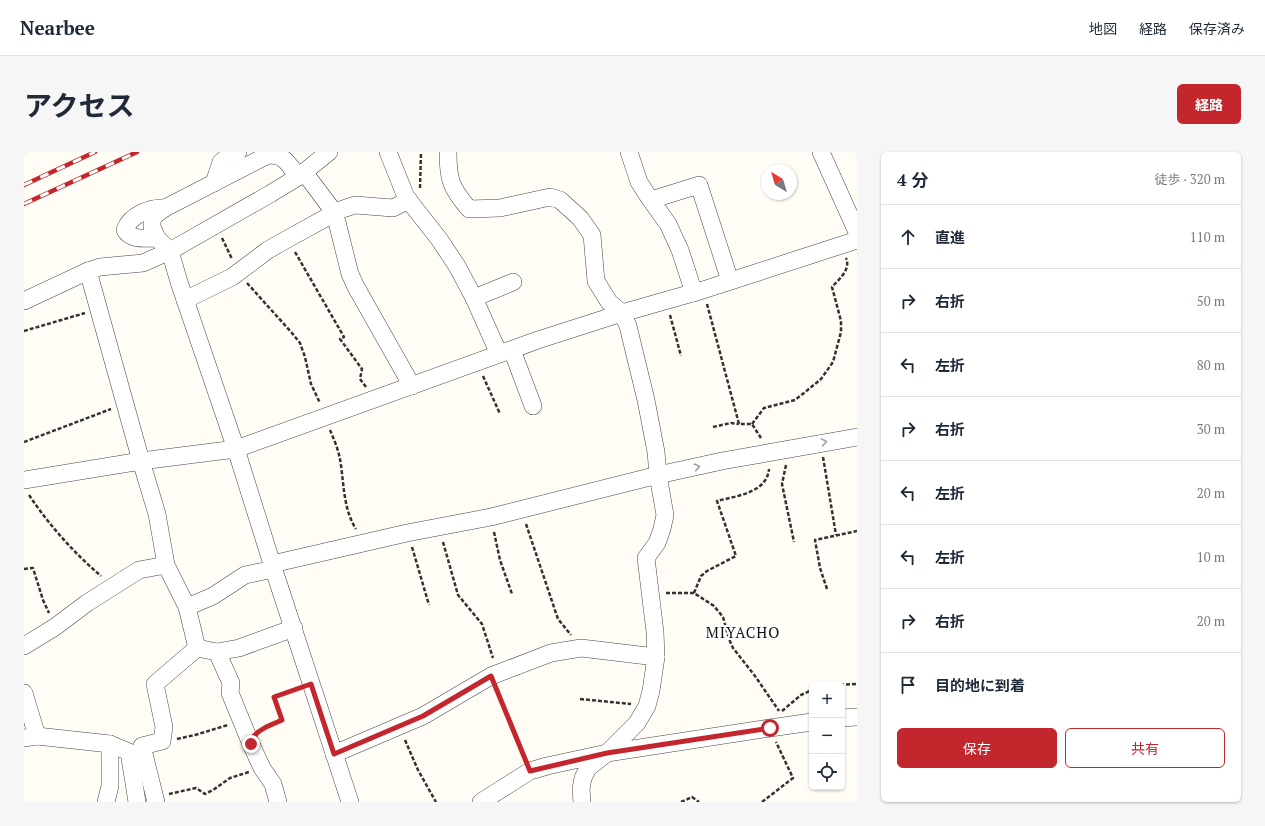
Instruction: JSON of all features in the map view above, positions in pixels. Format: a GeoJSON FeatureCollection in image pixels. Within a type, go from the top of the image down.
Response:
{"type":"FeatureCollection","features":[{"type":"Feature","properties":{"kind":"street"},"geometry":{"type":"LineString","coordinates":[[214,183],[221,162],[238,152]]}},
{"type":"Feature","properties":{"kind":"street"},"geometry":{"type":"LineString","coordinates":[[24,301],[88,271],[100,267],[143,263],[170,251],[270,194],[301,174],[329,152]]}},
{"type":"Feature","properties":{"kind":"street"},"geometry":{"type":"LineString","coordinates":[[388,152],[406,197],[439,239],[457,266],[533,406]]}},
{"type":"Feature","properties":{"kind":"street"},"geometry":{"type":"LineString","coordinates":[[448,152],[448,166],[451,181],[457,195],[470,209],[500,208],[550,197],[560,200],[580,218],[592,235],[596,281],[609,302],[622,313],[628,326],[646,400],[656,452],[658,475],[665,516],[657,543],[646,558],[651,592],[656,657],[651,692],[648,706],[637,723],[607,753],[588,768],[583,778],[581,789],[582,802]]}},
{"type":"Feature","properties":{"kind":"street"},"geometry":{"type":"LineString","coordinates":[[629,152],[639,182],[668,224],[680,250],[694,293]]}},
{"type":"Feature","properties":{"kind":"street"},"geometry":{"type":"LineString","coordinates":[[821,152],[857,232]]}},
{"type":"Feature","properties":{"kind":"street"},"geometry":{"type":"LineString","coordinates":[[350,802],[236,449],[185,300],[170,251],[157,238],[152,227],[154,216],[165,208],[268,155],[283,156],[331,208],[338,222],[350,274],[412,386]]}},
{"type":"Feature","properties":{"kind":"street"},"geometry":{"type":"LineString","coordinates":[[651,200],[699,185],[730,281]]}},
{"type":"Feature","properties":{"kind":"street"},"geometry":{"type":"LineString","coordinates":[[185,300],[216,286],[239,273],[268,250],[340,210],[355,205],[393,208],[412,204]]}},
{"type":"Feature","properties":{"kind":"street"},"geometry":{"type":"LineString","coordinates":[[157,238],[134,237],[128,235],[125,230],[128,223],[143,212],[157,207],[165,208]]}},
{"type":"Feature","properties":{"kind":"street"},"geometry":{"type":"LineString","coordinates":[[26,486],[140,461],[236,449],[505,352],[622,313],[694,293],[849,242]]}},
{"type":"Feature","properties":{"kind":"street"},"geometry":{"type":"LineString","coordinates":[[88,271],[140,461],[157,514],[166,565],[187,606],[197,648]]}},
{"type":"Feature","properties":{"kind":"street"},"geometry":{"type":"LineString","coordinates":[[474,298],[513,282]]}},
{"type":"Feature","properties":{"kind":"street"},"geometry":{"type":"LineString","coordinates":[[187,606],[213,596],[244,575],[366,543],[408,533],[492,517],[658,475],[857,437]]}},
{"type":"Feature","properties":{"kind":"street"},"geometry":{"type":"LineString","coordinates":[[24,646],[55,626],[86,603],[139,570],[166,565]]}},
{"type":"Feature","properties":{"kind":"street"},"geometry":{"type":"LineString","coordinates":[[197,648],[217,652],[239,648],[294,628]]}},
{"type":"Feature","properties":{"kind":"street"},"geometry":{"type":"LineString","coordinates":[[156,800],[142,746],[162,741],[164,727],[155,684],[197,648]]}},
{"type":"Feature","properties":{"kind":"street"},"geometry":{"type":"LineString","coordinates":[[334,754],[423,716],[495,675],[551,653],[581,648],[656,657]]}},
{"type":"Feature","properties":{"kind":"street"},"geometry":{"type":"LineString","coordinates":[[217,652],[231,683],[230,693],[249,741],[262,768],[272,784],[278,802]]}},
{"type":"Feature","properties":{"kind":"street"},"geometry":{"type":"LineString","coordinates":[[24,693],[31,737],[110,744],[129,752],[137,802]]}},
{"type":"Feature","properties":{"kind":"street"},"geometry":{"type":"LineString","coordinates":[[845,718],[857,716]]}},
{"type":"Feature","properties":{"kind":"street"},"geometry":{"type":"LineString","coordinates":[[481,802],[530,771],[607,753],[809,722]]}},
{"type":"Feature","properties":{"kind":"street"},"geometry":{"type":"LineString","coordinates":[[106,802],[110,786],[110,744]]}},
{"type":"Feature","properties":{"kind":"path"},"geometry":{"type":"LineString","coordinates":[[412,204],[419,195],[421,152]]}},
{"type":"Feature","properties":{"kind":"path"},"geometry":{"type":"LineString","coordinates":[[216,225],[239,273],[300,344],[305,357],[311,384],[326,416],[340,458],[344,491],[354,525],[366,543]]}},
{"type":"Feature","properties":{"kind":"path"},"geometry":{"type":"LineString","coordinates":[[288,239],[344,337],[340,340],[362,369],[360,379],[375,399]]}},
{"type":"Feature","properties":{"kind":"path"},"geometry":{"type":"LineString","coordinates":[[752,424],[764,408],[795,400],[821,379],[833,362],[839,344],[841,326],[832,287],[847,269],[849,242]]}},
{"type":"Feature","properties":{"kind":"path"},"geometry":{"type":"LineString","coordinates":[[667,301],[681,356]]}},
{"type":"Feature","properties":{"kind":"path"},"geometry":{"type":"LineString","coordinates":[[24,331],[98,309]]}},
{"type":"Feature","properties":{"kind":"path"},"geometry":{"type":"LineString","coordinates":[[477,362],[500,414]]}},
{"type":"Feature","properties":{"kind":"path"},"geometry":{"type":"LineString","coordinates":[[24,442],[124,403]]}},
{"type":"Feature","properties":{"kind":"path"},"geometry":{"type":"LineString","coordinates":[[713,427],[731,423],[739,424]]}},
{"type":"Feature","properties":{"kind":"path"},"geometry":{"type":"LineString","coordinates":[[820,443],[836,535]]}},
{"type":"Feature","properties":{"kind":"path"},"geometry":{"type":"LineString","coordinates":[[789,449],[782,484],[794,542]]}},
{"type":"Feature","properties":{"kind":"path"},"geometry":{"type":"LineString","coordinates":[[26,486],[63,539],[90,567],[112,586]]}},
{"type":"Feature","properties":{"kind":"path"},"geometry":{"type":"LineString","coordinates":[[521,510],[558,620],[581,648]]}},
{"type":"Feature","properties":{"kind":"path"},"geometry":{"type":"LineString","coordinates":[[492,517],[500,560],[512,594]]}},
{"type":"Feature","properties":{"kind":"path"},"geometry":{"type":"LineString","coordinates":[[439,528],[458,595],[482,624],[495,675],[530,771]]}},
{"type":"Feature","properties":{"kind":"path"},"geometry":{"type":"LineString","coordinates":[[827,590],[820,568],[815,540],[857,531]]}},
{"type":"Feature","properties":{"kind":"path"},"geometry":{"type":"LineString","coordinates":[[408,533],[429,605]]}},
{"type":"Feature","properties":{"kind":"path"},"geometry":{"type":"LineString","coordinates":[[24,569],[33,568],[43,600],[55,626]]}},
{"type":"Feature","properties":{"kind":"path"},"geometry":{"type":"LineString","coordinates":[[651,592],[694,593],[714,606],[723,617],[733,648],[780,712],[801,695],[809,691]]}},
{"type":"Feature","properties":{"kind":"path"},"geometry":{"type":"LineString","coordinates":[[249,741],[258,732],[282,720],[274,697],[311,684]]}},
{"type":"Feature","properties":{"kind":"path"},"geometry":{"type":"LineString","coordinates":[[845,684],[857,684]]}},
{"type":"Feature","properties":{"kind":"path"},"geometry":{"type":"LineString","coordinates":[[580,699],[648,706]]}},
{"type":"Feature","properties":{"kind":"path"},"geometry":{"type":"LineString","coordinates":[[162,741],[195,735],[241,720]]}},
{"type":"Feature","properties":{"kind":"path"},"geometry":{"type":"LineString","coordinates":[[400,726],[418,770],[436,802]]}},
{"type":"Feature","properties":{"kind":"path"},"geometry":{"type":"LineString","coordinates":[[762,802],[793,778],[770,728]]}},
{"type":"Feature","properties":{"kind":"path"},"geometry":{"type":"LineString","coordinates":[[156,800],[196,788],[205,794],[230,778],[262,768]]}},
{"type":"Feature","properties":{"kind":"path"},"geometry":{"type":"LineString","coordinates":[[681,802],[692,797],[699,802]]}},
{"type":"Feature","properties":{"kind":"railway"},"geometry":{"type":"LineString","coordinates":[[24,185],[95,152]]}},
{"type":"Feature","properties":{"kind":"railway"},"geometry":{"type":"LineString","coordinates":[[24,204],[137,152]]}},
{"type":"Feature","properties":{"kind":"district","name":"MIYACHO"},"geometry":{"type":"Point","coordinates":[743,632]}},
{"type":"Feature","properties":{"kind":"route"},"geometry":{"type":"LineString","coordinates":[[251,744],[249,741],[258,732],[282,720],[274,697],[311,684],[334,754],[423,716],[439,708],[491,676],[530,771],[607,753],[770,728]]}}]}
